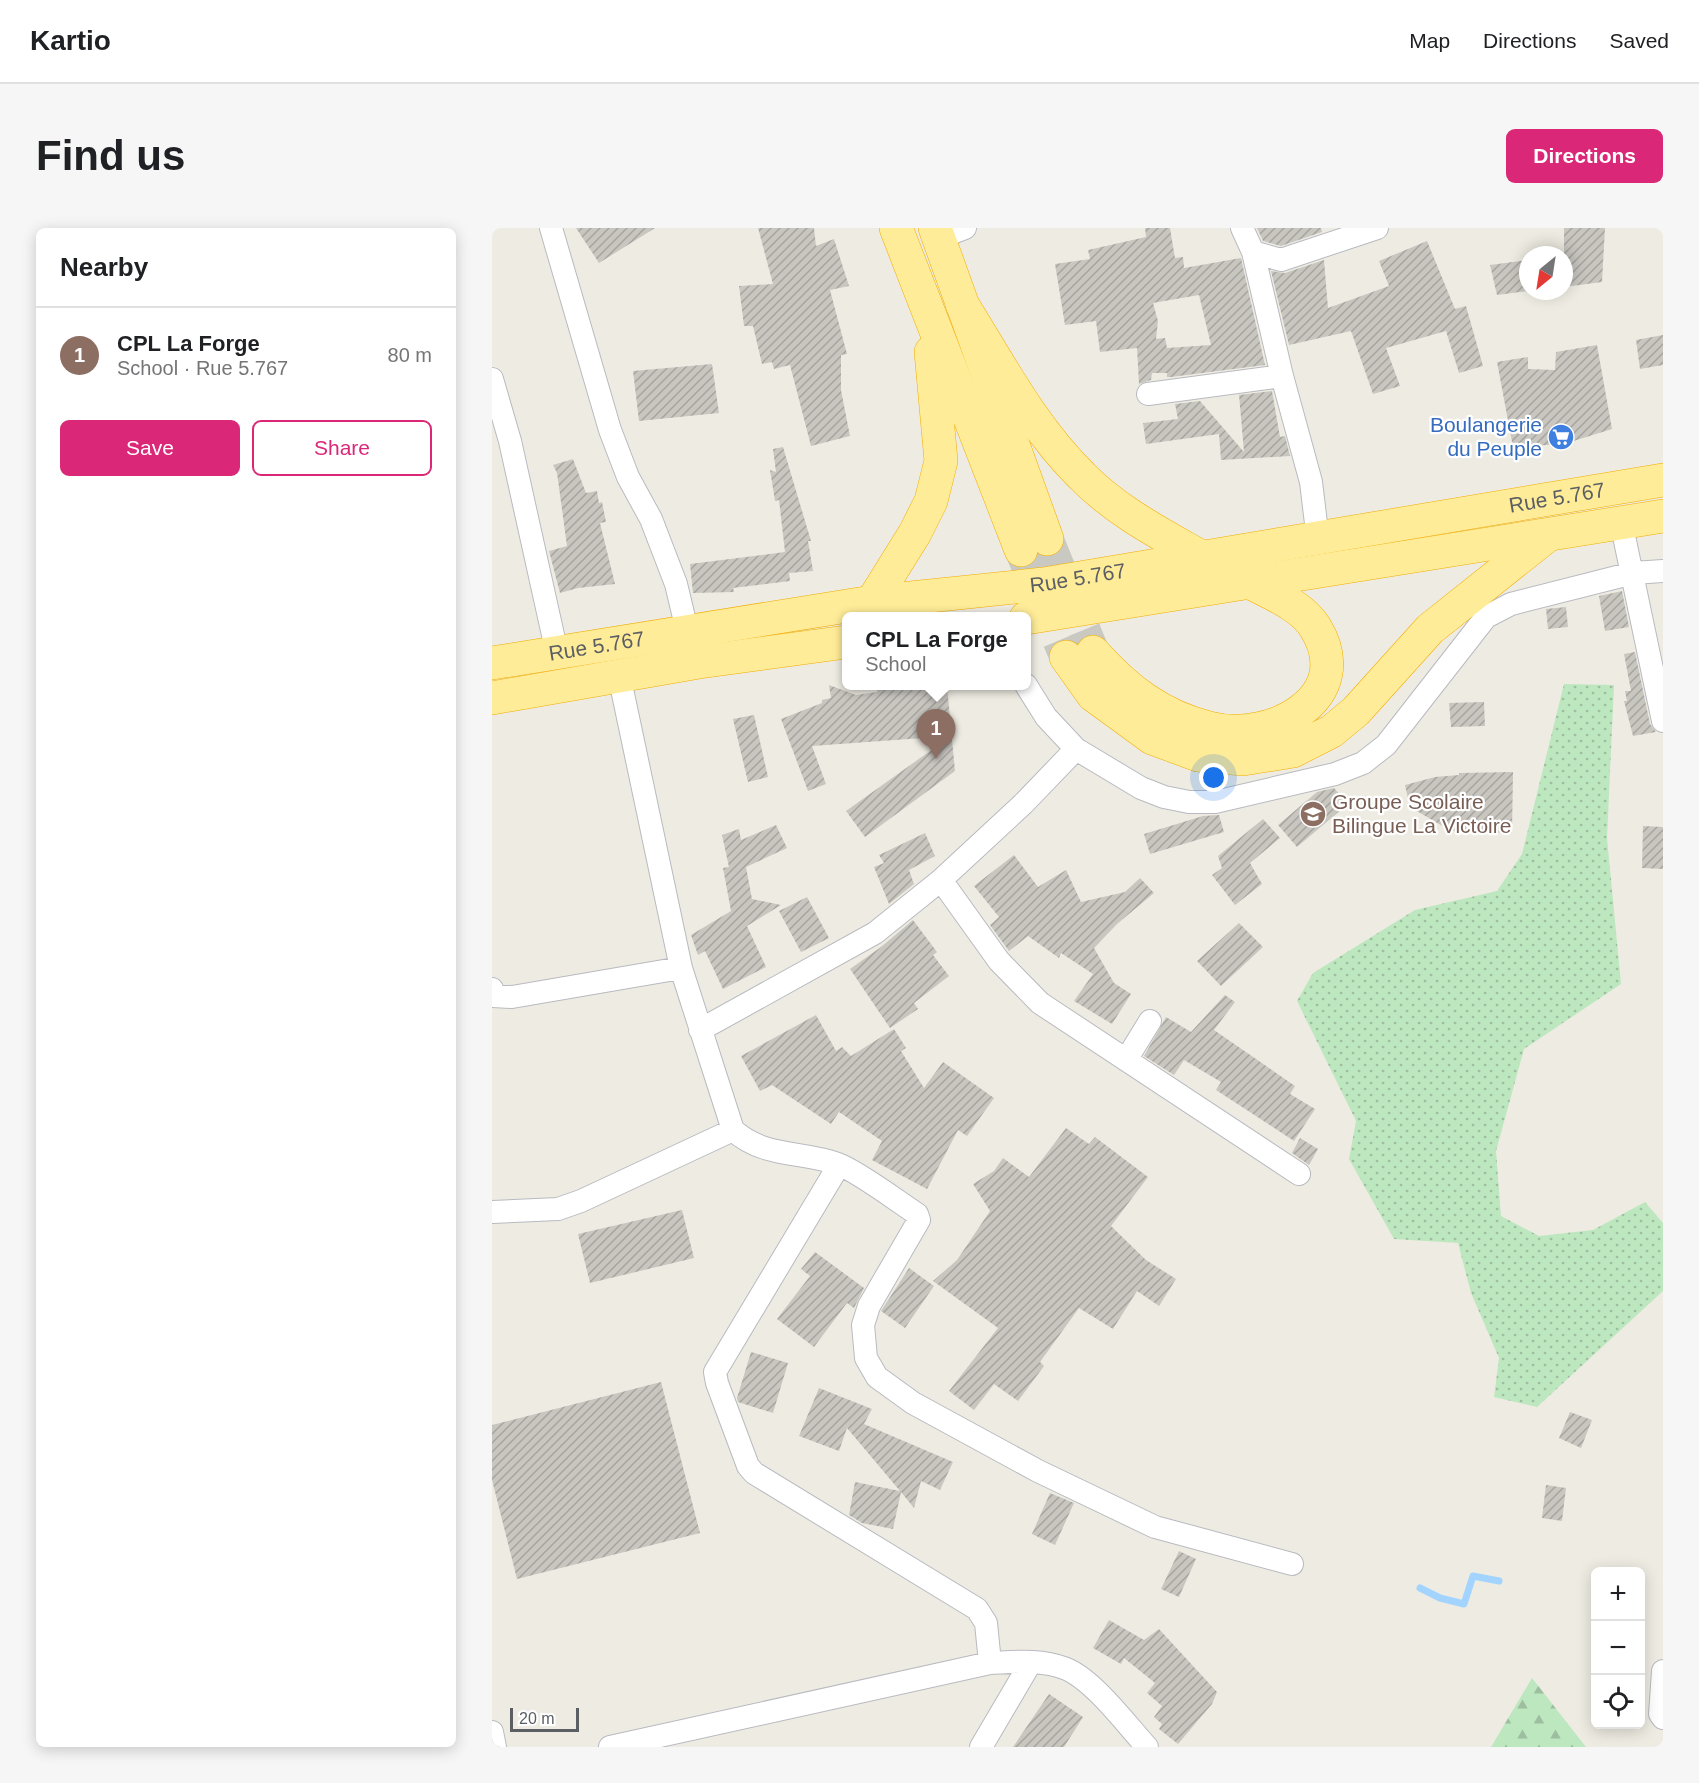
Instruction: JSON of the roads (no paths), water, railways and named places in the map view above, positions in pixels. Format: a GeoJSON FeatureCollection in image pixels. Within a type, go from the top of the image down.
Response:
{"type":"FeatureCollection","features":[{"type":"Feature","properties":{"kind":"highway"},"geometry":{"type":"LineString","coordinates":[[896,228],[927,311],[1034,544],[962,304],[946,231]]}},
{"type":"Feature","properties":{"kind":"highway"},"geometry":{"type":"LineString","coordinates":[[962,304],[1044,434],[1083,478],[1133,517],[1203,558]]}},
{"type":"Feature","properties":{"kind":"highway"},"geometry":{"type":"LineString","coordinates":[[872,602],[915,533],[931,501],[941,461],[927,311]]}},
{"type":"Feature","properties":{"kind":"highway","name":"Rue 5.767"},"geometry":{"type":"LineString","coordinates":[[492,663],[872,602],[1044,584],[1317,540],[1663,480]]}},
{"type":"Feature","properties":{"kind":"highway"},"geometry":{"type":"LineString","coordinates":[[1031,617],[1663,516]]}},
{"type":"Feature","properties":{"kind":"highway"},"geometry":{"type":"LineString","coordinates":[[1251,583],[1288,603],[1314,626],[1323,647],[1326,670],[1320,687],[1311,703],[1292,719],[1255,730],[1210,729],[1154,706],[1079,654],[1093,695],[1152,738],[1198,755],[1243,759],[1293,751],[1332,731],[1356,711],[1430,629],[1550,533]]}},
{"type":"Feature","properties":{"kind":"highway"},"geometry":{"type":"LineString","coordinates":[[492,698],[619,675],[842,643]]}},
{"type":"Feature","properties":{"kind":"street"},"geometry":{"type":"LineString","coordinates":[[551,228],[610,430],[628,477],[651,519],[675,584],[687,630]]}},
{"type":"Feature","properties":{"kind":"street"},"geometry":{"type":"LineString","coordinates":[[1242,228],[1253,252],[1282,376],[1311,482],[1317,540]]}},
{"type":"Feature","properties":{"kind":"street"},"geometry":{"type":"LineString","coordinates":[[1253,252],[1281,260],[1377,228]]}},
{"type":"Feature","properties":{"kind":"street"},"geometry":{"type":"LineString","coordinates":[[1148,394],[1282,376]]}},
{"type":"Feature","properties":{"kind":"street"},"geometry":{"type":"LineString","coordinates":[[492,379],[510,441],[557,653]]}},
{"type":"Feature","properties":{"kind":"street"},"geometry":{"type":"LineString","coordinates":[[1621,522],[1663,720]]}},
{"type":"Feature","properties":{"kind":"street"},"geometry":{"type":"LineString","coordinates":[[1029,690],[1046,717],[1076,749],[1141,788],[1189,802],[1215,802],[1335,774],[1363,763],[1386,745],[1486,617],[1510,604],[1632,573],[1663,571]]}},
{"type":"Feature","properties":{"kind":"street"},"geometry":{"type":"LineString","coordinates":[[619,675],[681,968],[734,1130],[747,1142],[762,1148],[839,1165],[917,1214],[919,1220],[869,1306],[863,1324],[866,1358],[877,1377],[913,1403],[1038,1471],[1155,1527],[1292,1564]]}},
{"type":"Feature","properties":{"kind":"street"},"geometry":{"type":"LineString","coordinates":[[700,1030],[875,933],[941,880],[1023,804],[1076,749]]}},
{"type":"Feature","properties":{"kind":"street"},"geometry":{"type":"LineString","coordinates":[[941,880],[999,961],[1040,1003],[1299,1174]]}},
{"type":"Feature","properties":{"kind":"street"},"geometry":{"type":"LineString","coordinates":[[492,988],[492,996],[512,998],[681,968]]}},
{"type":"Feature","properties":{"kind":"street"},"geometry":{"type":"LineString","coordinates":[[1126,1060],[1150,1021]]}},
{"type":"Feature","properties":{"kind":"street"},"geometry":{"type":"LineString","coordinates":[[492,1212],[550,1210],[581,1201],[734,1130]]}},
{"type":"Feature","properties":{"kind":"street"},"geometry":{"type":"LineString","coordinates":[[839,1165],[715,1372],[717,1383],[748,1466],[754,1473],[977,1609],[986,1623],[990,1663]]}},
{"type":"Feature","properties":{"kind":"street"},"geometry":{"type":"LineString","coordinates":[[981,1747],[1031,1662]]}},
{"type":"Feature","properties":{"kind":"street"},"geometry":{"type":"LineString","coordinates":[[610,1747],[990,1663],[1031,1662],[1066,1668],[1082,1678],[1147,1747]]}},
{"type":"Feature","properties":{"kind":"street"},"geometry":{"type":"LineString","coordinates":[[1663,1671],[1660,1713],[1663,1718]]}},
{"type":"Feature","properties":{"kind":"street"},"geometry":{"type":"LineString","coordinates":[[492,1732],[495,1747]]}},
{"type":"Feature","properties":{"kind":"waterway"},"geometry":{"type":"LineString","coordinates":[[1420,1588],[1440,1598],[1464,1604],[1473,1576],[1499,1581]]}},
{"type":"Feature","properties":{"kind":"tunnel"},"geometry":{"type":"LineString","coordinates":[[1047,539],[1093,652]]}},
{"type":"Feature","properties":{"kind":"tunnel"},"geometry":{"type":"LineString","coordinates":[[1021,550],[1066,657]]}},
{"type":"Feature","properties":{"kind":"place","name":"Boulangerie du Peuple"},"geometry":{"type":"Point","coordinates":[1561,437]}},
{"type":"Feature","properties":{"kind":"place","name":"CPL La Forge"},"geometry":{"type":"Point","coordinates":[936,759]}},
{"type":"Feature","properties":{"kind":"place","name":"Groupe Scolaire Bilingue La Victoire"},"geometry":{"type":"Point","coordinates":[1313,814]}}]}
